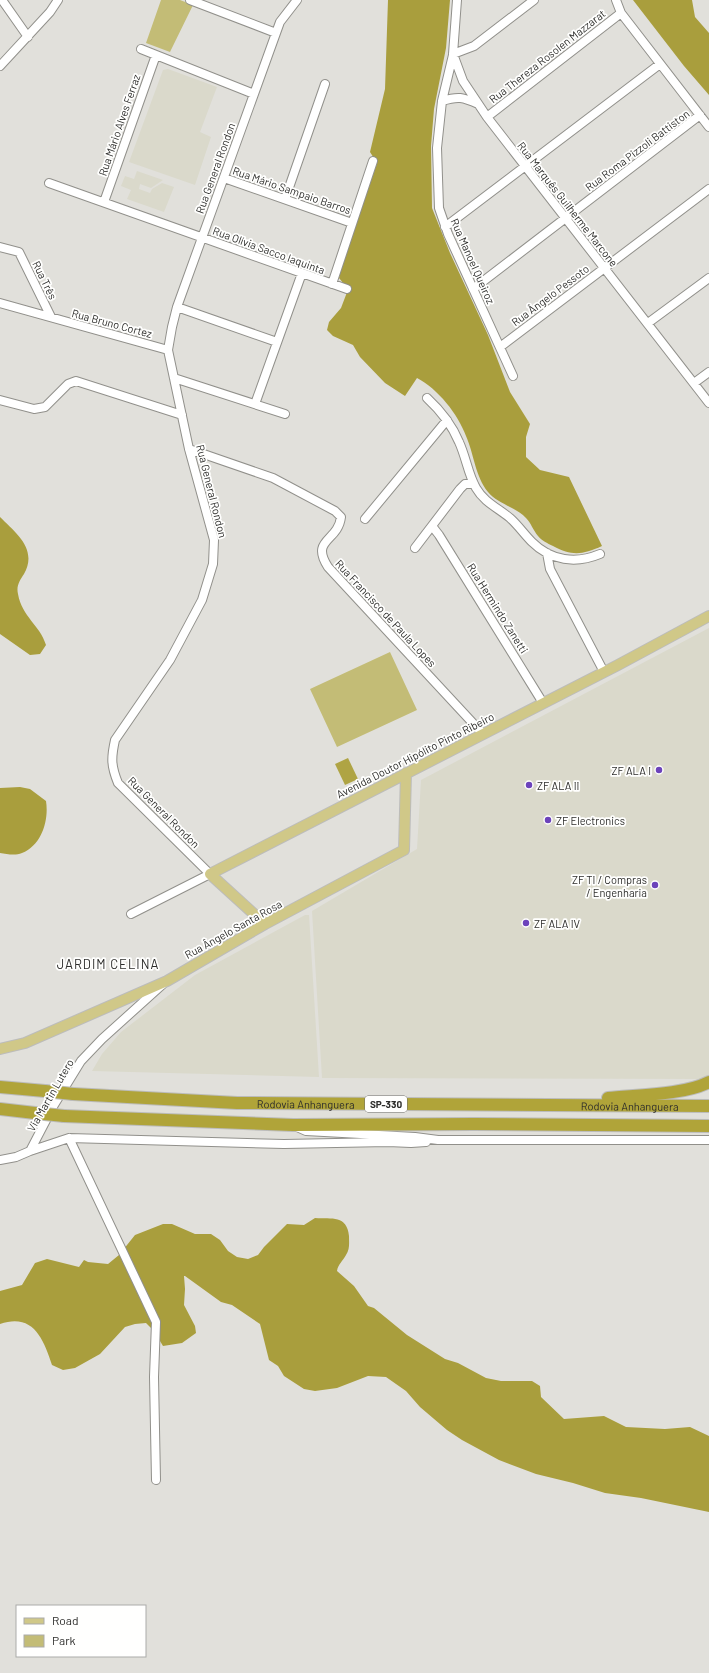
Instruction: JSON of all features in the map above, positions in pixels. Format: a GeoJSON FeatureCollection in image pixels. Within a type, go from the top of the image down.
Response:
{"type":"FeatureCollection","features":[{"type":"Feature","properties":{"kind":"highway"},"geometry":{"type":"LineString","coordinates":[[549,1105],[674,1091],[701,1086],[709,1082]]}},
{"type":"Feature","properties":{"kind":"highway","name":"Rodovia Anhanguera"},"geometry":{"type":"LineString","coordinates":[[0,1087],[73,1094],[237,1103],[709,1106]]}},
{"type":"Feature","properties":{"kind":"highway","name":"Rodovia Anhanguera"},"geometry":{"type":"LineString","coordinates":[[0,1109],[64,1116],[293,1125],[482,1124],[709,1126]]}},
{"type":"Feature","properties":{"kind":"main road","name":"Avenida Doutor Hipólito Pinto Ribeiro"},"geometry":{"type":"LineString","coordinates":[[210,874],[604,672],[709,616]]}},
{"type":"Feature","properties":{"kind":"main road","name":"Rua Ângelo Santa Rosa"},"geometry":{"type":"LineString","coordinates":[[0,1049],[25,1043],[167,981],[265,924],[404,850],[406,773]]}},
{"type":"Feature","properties":{"kind":"main road","name":"Rua General Rondon"},"geometry":{"type":"LineString","coordinates":[[210,874],[265,924]]}},
{"type":"Feature","properties":{"kind":"street"},"geometry":{"type":"LineString","coordinates":[[2,0],[28,37]]}},
{"type":"Feature","properties":{"kind":"street"},"geometry":{"type":"LineString","coordinates":[[0,66],[50,12],[58,0]]}},
{"type":"Feature","properties":{"kind":"street"},"geometry":{"type":"LineString","coordinates":[[190,0],[276,33]]}},
{"type":"Feature","properties":{"kind":"street","name":"Rua General Rondon"},"geometry":{"type":"LineString","coordinates":[[210,874],[118,783],[112,768],[112,754],[115,740],[170,660],[202,600],[213,564],[214,540],[189,449],[168,350],[177,307],[280,22],[296,0]]}},
{"type":"Feature","properties":{"kind":"street","name":"Rua Marquês Guilherme Marcone"},"geometry":{"type":"LineString","coordinates":[[457,0],[453,54],[464,81],[478,104],[709,403]]}},
{"type":"Feature","properties":{"kind":"street"},"geometry":{"type":"LineString","coordinates":[[453,54],[474,46],[534,0]]}},
{"type":"Feature","properties":{"kind":"street"},"geometry":{"type":"LineString","coordinates":[[616,0],[621,13],[709,126]]}},
{"type":"Feature","properties":{"kind":"street","name":"Rua Thereza Rosolen Mazzarat"},"geometry":{"type":"LineString","coordinates":[[487,117],[621,13]]}},
{"type":"Feature","properties":{"kind":"street"},"geometry":{"type":"LineString","coordinates":[[141,49],[254,94]]}},
{"type":"Feature","properties":{"kind":"street","name":"Rua Mário Alves Ferraz"},"geometry":{"type":"LineString","coordinates":[[104,202],[156,54]]}},
{"type":"Feature","properties":{"kind":"street","name":"Rua Manoel Queiroz"},"geometry":{"type":"LineString","coordinates":[[453,54],[442,101],[437,148],[439,208],[445,226],[512,376]]}},
{"type":"Feature","properties":{"kind":"street"},"geometry":{"type":"LineString","coordinates":[[445,226],[660,64]]}},
{"type":"Feature","properties":{"kind":"street"},"geometry":{"type":"LineString","coordinates":[[284,199],[324,84]]}},
{"type":"Feature","properties":{"kind":"street"},"geometry":{"type":"LineString","coordinates":[[442,101],[455,97],[466,98],[478,104]]}},
{"type":"Feature","properties":{"kind":"street","name":"Rua Roma Pizzoli Battiston"},"geometry":{"type":"LineString","coordinates":[[474,289],[700,116]]}},
{"type":"Feature","properties":{"kind":"street"},"geometry":{"type":"LineString","coordinates":[[332,284],[373,161]]}},
{"type":"Feature","properties":{"kind":"street","name":"Rua Mário Sampaio Barros"},"geometry":{"type":"LineString","coordinates":[[224,178],[352,223]]}},
{"type":"Feature","properties":{"kind":"street","name":"Rua Olívia Sacco Iaquinta"},"geometry":{"type":"LineString","coordinates":[[49,183],[347,289]]}},
{"type":"Feature","properties":{"kind":"street","name":"Rua Ângelo Pessoto"},"geometry":{"type":"LineString","coordinates":[[500,347],[709,189]]}},
{"type":"Feature","properties":{"kind":"street","name":"Rua Três"},"geometry":{"type":"LineString","coordinates":[[0,247],[19,252],[51,317]]}},
{"type":"Feature","properties":{"kind":"street"},"geometry":{"type":"LineString","coordinates":[[255,404],[302,273]]}},
{"type":"Feature","properties":{"kind":"street"},"geometry":{"type":"LineString","coordinates":[[648,324],[709,278]]}},
{"type":"Feature","properties":{"kind":"street","name":"Rua Bruno Cortez"},"geometry":{"type":"LineString","coordinates":[[0,303],[168,350]]}},
{"type":"Feature","properties":{"kind":"street"},"geometry":{"type":"LineString","coordinates":[[177,307],[277,342]]}},
{"type":"Feature","properties":{"kind":"street"},"geometry":{"type":"LineString","coordinates":[[694,383],[709,372]]}},
{"type":"Feature","properties":{"kind":"street"},"geometry":{"type":"LineString","coordinates":[[174,378],[285,414]]}},
{"type":"Feature","properties":{"kind":"street"},"geometry":{"type":"LineString","coordinates":[[0,400],[34,409],[44,406],[68,384],[76,381],[182,415]]}},
{"type":"Feature","properties":{"kind":"street"},"geometry":{"type":"LineString","coordinates":[[427,398],[447,420],[460,442],[474,484],[488,502],[510,518],[536,546],[547,553],[561,558],[574,560],[587,559],[600,554]]}},
{"type":"Feature","properties":{"kind":"street"},"geometry":{"type":"LineString","coordinates":[[365,519],[447,420]]}},
{"type":"Feature","properties":{"kind":"street","name":"Rua Francisco de Paula Lopes"},"geometry":{"type":"LineString","coordinates":[[189,449],[273,478],[335,511],[341,517],[340,525],[322,547],[321,557],[328,568],[483,734]]}},
{"type":"Feature","properties":{"kind":"street"},"geometry":{"type":"LineString","coordinates":[[415,548],[460,489],[465,484],[474,484]]}},
{"type":"Feature","properties":{"kind":"street","name":"Rua Hermindo Zanetti"},"geometry":{"type":"LineString","coordinates":[[432,526],[439,534],[543,703]]}},
{"type":"Feature","properties":{"kind":"street"},"geometry":{"type":"LineString","coordinates":[[547,553],[550,569],[604,672]]}},
{"type":"Feature","properties":{"kind":"street","name":"Avenida Doutor Hipólito Pinto Ribeiro"},"geometry":{"type":"LineString","coordinates":[[131,914],[210,874]]}},
{"type":"Feature","properties":{"kind":"street","name":"Via Martin Lutero"},"geometry":{"type":"LineString","coordinates":[[30,1151],[54,1105],[81,1061],[102,1039],[167,981]]}},
{"type":"Feature","properties":{"kind":"street"},"geometry":{"type":"LineString","coordinates":[[293,1125],[306,1131],[415,1137],[438,1140]]}},
{"type":"Feature","properties":{"kind":"street"},"geometry":{"type":"LineString","coordinates":[[69,1138],[95,1196],[138,1282],[156,1322],[154,1377],[156,1480]]}},
{"type":"Feature","properties":{"kind":"street"},"geometry":{"type":"LineString","coordinates":[[0,1160],[16,1157],[69,1138],[284,1144],[411,1143],[438,1140],[709,1140]]}},
{"type":"Feature","properties":{"kind":"shaded area"},"geometry":{"type":"Polygon","coordinates":[[[388,0],[450,0],[446,48],[434,109],[431,146],[432,208],[450,253],[488,335],[510,392],[530,424],[526,437],[526,457],[540,470],[569,477],[602,546],[595,549],[583,553],[572,553],[560,549],[541,539],[522,514],[497,500],[488,492],[480,479],[469,443],[458,419],[440,395],[417,378],[405,396],[385,383],[360,357],[353,345],[333,336],[327,330],[329,322],[341,308],[349,287],[339,278],[340,272],[377,163],[370,152],[385,89],[388,0]]]}},
{"type":"Feature","properties":{"kind":"shaded area"},"geometry":{"type":"Polygon","coordinates":[[[633,0],[692,0],[695,17],[709,33],[709,95],[684,66],[633,0]]]}},
{"type":"Feature","properties":{"kind":"shaded area"},"geometry":{"type":"Polygon","coordinates":[[[168,69],[217,87],[200,132],[211,137],[195,185],[129,162],[163,70],[168,69]]]}},
{"type":"Feature","properties":{"kind":"shaded area"},"geometry":{"type":"Polygon","coordinates":[[[137,171],[163,180],[151,188],[140,184],[139,189],[150,193],[152,189],[162,183],[174,187],[164,212],[127,199],[131,190],[121,186],[125,176],[134,179],[137,171]]]}},
{"type":"Feature","properties":{"kind":"shaded area"},"geometry":{"type":"Polygon","coordinates":[[[0,517],[18,535],[27,549],[28,565],[19,583],[18,591],[23,609],[40,632],[46,645],[40,654],[30,655],[0,634],[0,517]]]}},
{"type":"Feature","properties":{"kind":"shaded area"},"geometry":{"type":"Polygon","coordinates":[[[709,628],[709,1079],[322,1078],[312,911],[417,849],[421,780],[709,628]]]}},
{"type":"Feature","properties":{"kind":"shaded area"},"geometry":{"type":"Polygon","coordinates":[[[348,758],[358,779],[345,785],[335,764],[348,758]]]}},
{"type":"Feature","properties":{"kind":"shaded area"},"geometry":{"type":"Polygon","coordinates":[[[20,787],[30,789],[46,801],[47,808],[43,831],[35,844],[22,853],[0,853],[0,788],[20,787]]]}},
{"type":"Feature","properties":{"kind":"shaded area"},"geometry":{"type":"Polygon","coordinates":[[[305,915],[309,915],[319,1077],[92,1071],[102,1054],[121,1032],[195,975],[305,915]]]}},
{"type":"Feature","properties":{"kind":"shaded area"},"geometry":{"type":"Polygon","coordinates":[[[315,1218],[338,1220],[345,1224],[348,1229],[349,1248],[345,1257],[338,1266],[337,1271],[354,1286],[368,1306],[374,1308],[407,1335],[445,1359],[458,1363],[486,1378],[501,1381],[532,1381],[540,1386],[541,1397],[564,1419],[604,1416],[626,1427],[665,1429],[690,1427],[709,1436],[709,1512],[641,1498],[605,1493],[536,1474],[499,1460],[447,1430],[420,1407],[406,1391],[386,1377],[368,1376],[337,1388],[315,1391],[304,1389],[284,1376],[278,1366],[269,1360],[260,1324],[232,1305],[221,1302],[185,1276],[184,1305],[195,1326],[196,1333],[182,1343],[163,1346],[154,1331],[146,1323],[135,1324],[125,1327],[100,1354],[75,1368],[63,1370],[52,1365],[40,1337],[29,1325],[11,1321],[0,1324],[0,1291],[22,1285],[35,1263],[47,1259],[79,1267],[84,1260],[88,1262],[108,1264],[119,1255],[135,1235],[163,1224],[172,1224],[195,1234],[211,1234],[220,1240],[228,1251],[237,1257],[248,1259],[258,1255],[287,1224],[304,1225],[315,1218]]]}},
{"type":"Feature","properties":{"kind":"green space"},"geometry":{"type":"Polygon","coordinates":[[[161,0],[180,0],[193,5],[170,52],[146,43],[161,0]]]}},
{"type":"Feature","properties":{"kind":"green space"},"geometry":{"type":"Polygon","coordinates":[[[390,652],[417,710],[337,747],[310,689],[390,652]]]}},
{"type":"Feature","properties":{"kind":"place","name":"ZF ALA I"},"geometry":{"type":"Point","coordinates":[659,770]}},
{"type":"Feature","properties":{"kind":"place","name":"ZF ALA II"},"geometry":{"type":"Point","coordinates":[529,785]}},
{"type":"Feature","properties":{"kind":"place","name":"ZF Electronics"},"geometry":{"type":"Point","coordinates":[548,820]}},
{"type":"Feature","properties":{"kind":"place","name":"ZF TI / Compras / Engenharia"},"geometry":{"type":"Point","coordinates":[655,885]}},
{"type":"Feature","properties":{"kind":"place","name":"ZF ALA IV"},"geometry":{"type":"Point","coordinates":[526,923]}},
{"type":"Feature","properties":{"kind":"district","name":"JARDIM CELINA"},"geometry":{"type":"Point","coordinates":[108,964]}}]}
